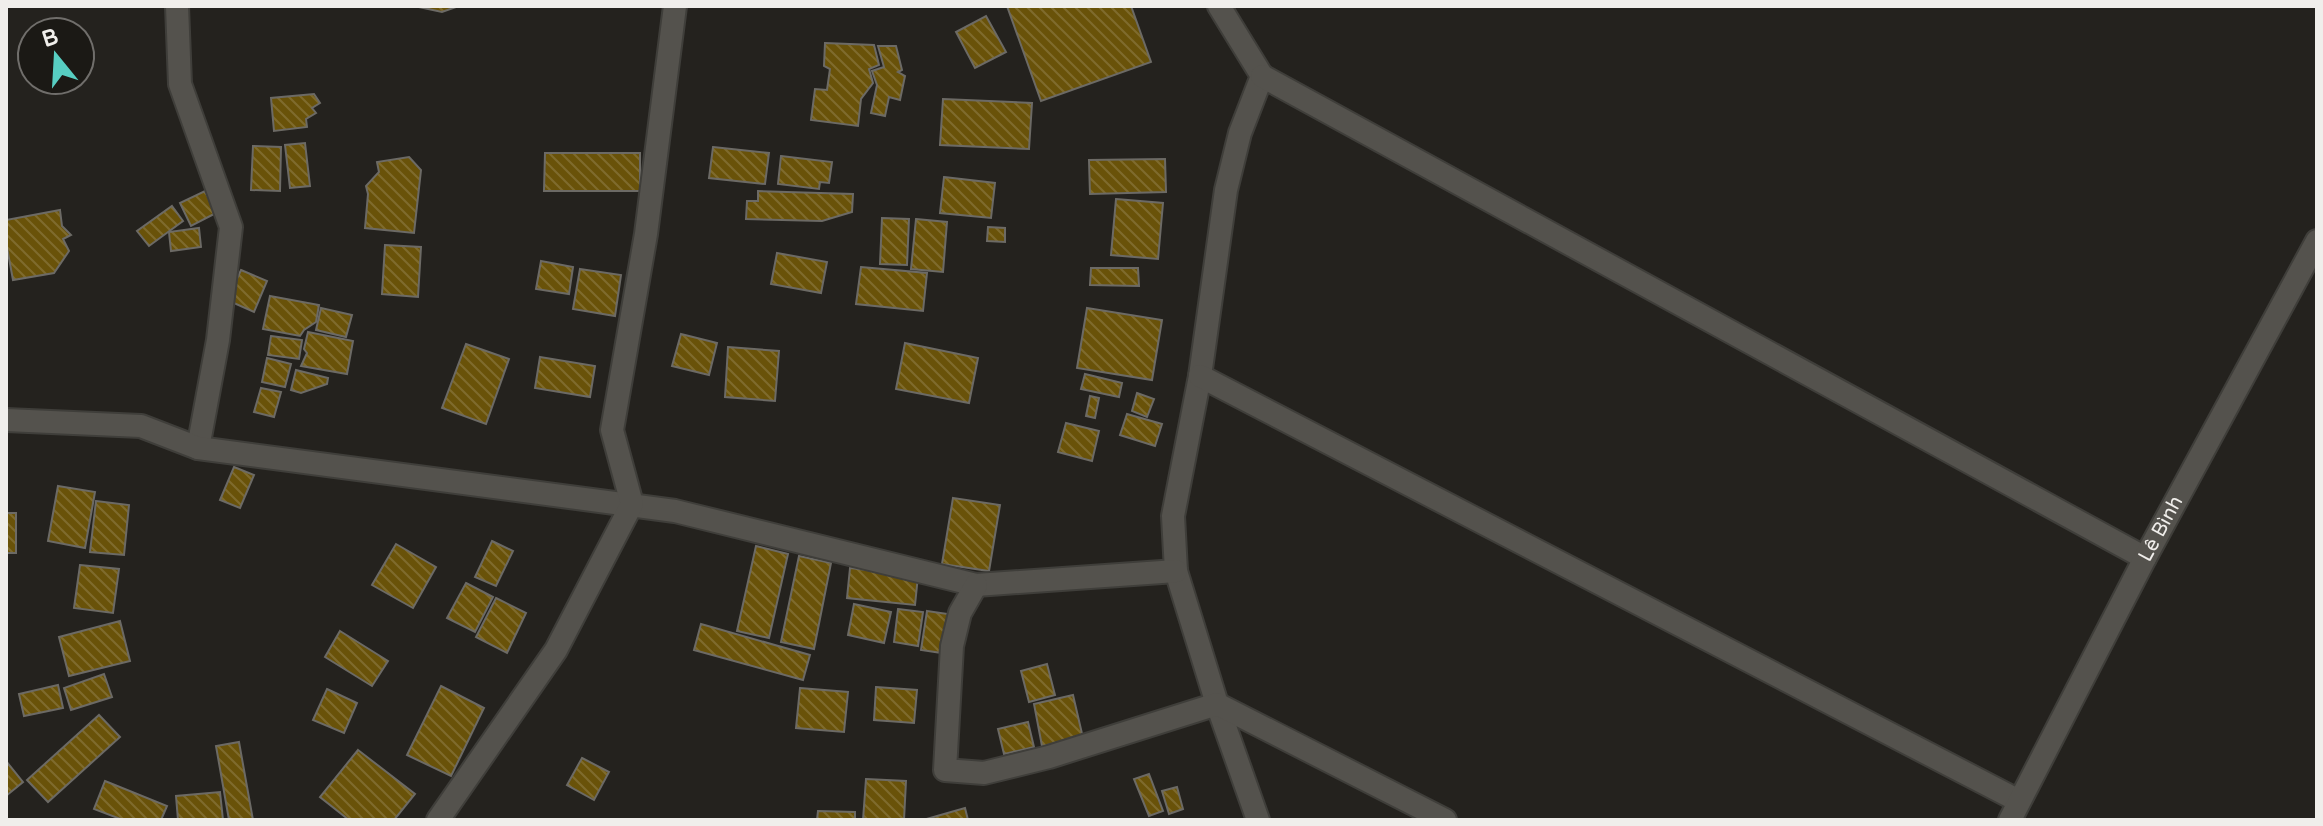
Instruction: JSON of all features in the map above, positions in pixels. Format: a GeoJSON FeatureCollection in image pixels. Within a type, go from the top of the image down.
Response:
{"type":"FeatureCollection","features":[{"type":"Feature","properties":{"kind":"street"},"geometry":{"type":"LineString","coordinates":[[177,6],[180,84],[231,227],[218,340],[198,448]]}},
{"type":"Feature","properties":{"kind":"street"},"geometry":{"type":"LineString","coordinates":[[438,820],[556,650],[632,504],[612,430],[646,234],[675,6]]}},
{"type":"Feature","properties":{"kind":"street"},"geometry":{"type":"LineString","coordinates":[[1219,6],[1262,76],[2145,558]]}},
{"type":"Feature","properties":{"kind":"street"},"geometry":{"type":"LineString","coordinates":[[1258,820],[1217,704],[1176,571],[1173,516],[1200,376],[1226,190],[1240,133],[1262,76]]}},
{"type":"Feature","properties":{"kind":"street","name":"Lê Bình"},"geometry":{"type":"LineString","coordinates":[[2014,810],[2145,558],[2317,241]]}},
{"type":"Feature","properties":{"kind":"street"},"geometry":{"type":"LineString","coordinates":[[1200,376],[2014,810]]}},
{"type":"Feature","properties":{"kind":"street"},"geometry":{"type":"LineString","coordinates":[[6,420],[141,426],[198,448],[675,511],[976,585],[1176,571]]}},
{"type":"Feature","properties":{"kind":"street"},"geometry":{"type":"LineString","coordinates":[[976,585],[960,613],[952,646],[945,770],[984,773],[1049,757],[1217,704],[1445,820]]}},
{"type":"Feature","properties":{"kind":"building"},"geometry":{"type":"Polygon","coordinates":[[[414,6],[456,6],[456,7],[442,12],[414,6]]]}},
{"type":"Feature","properties":{"kind":"building"},"geometry":{"type":"Polygon","coordinates":[[[1007,6],[1131,6],[1151,62],[1041,101],[1007,6]]]}},
{"type":"Feature","properties":{"kind":"building"},"geometry":{"type":"Polygon","coordinates":[[[986,16],[1006,52],[975,68],[956,32],[986,16]]]}},
{"type":"Feature","properties":{"kind":"building"},"geometry":{"type":"Polygon","coordinates":[[[825,43],[874,45],[879,65],[869,69],[873,83],[861,99],[858,126],[811,120],[815,89],[827,90],[830,69],[824,66],[825,43]]]}},
{"type":"Feature","properties":{"kind":"building"},"geometry":{"type":"Polygon","coordinates":[[[878,46],[896,46],[902,70],[898,72],[905,76],[900,100],[889,97],[885,116],[871,113],[877,85],[872,71],[884,67],[878,46]]]}},
{"type":"Feature","properties":{"kind":"building"},"geometry":{"type":"Polygon","coordinates":[[[314,94],[320,103],[312,108],[316,113],[306,119],[307,127],[274,131],[271,98],[314,94]]]}},
{"type":"Feature","properties":{"kind":"building"},"geometry":{"type":"Polygon","coordinates":[[[943,99],[1032,103],[1029,149],[940,145],[943,99]]]}},
{"type":"Feature","properties":{"kind":"building"},"geometry":{"type":"Polygon","coordinates":[[[305,143],[310,186],[290,188],[285,145],[305,143]]]}},
{"type":"Feature","properties":{"kind":"building"},"geometry":{"type":"Polygon","coordinates":[[[253,146],[281,147],[280,191],[251,190],[253,146]]]}},
{"type":"Feature","properties":{"kind":"building"},"geometry":{"type":"Polygon","coordinates":[[[713,147],[769,153],[765,184],[709,178],[713,147]]]}},
{"type":"Feature","properties":{"kind":"building"},"geometry":{"type":"Polygon","coordinates":[[[545,153],[640,153],[640,191],[544,191],[545,153]]]}},
{"type":"Feature","properties":{"kind":"building"},"geometry":{"type":"Polygon","coordinates":[[[781,156],[832,162],[829,183],[820,182],[819,189],[778,184],[781,156]]]}},
{"type":"Feature","properties":{"kind":"building"},"geometry":{"type":"Polygon","coordinates":[[[409,157],[421,170],[414,233],[365,228],[366,186],[379,172],[377,162],[409,157]]]}},
{"type":"Feature","properties":{"kind":"building"},"geometry":{"type":"Polygon","coordinates":[[[1165,159],[1166,192],[1090,194],[1089,160],[1165,159]]]}},
{"type":"Feature","properties":{"kind":"building"},"geometry":{"type":"Polygon","coordinates":[[[944,177],[995,183],[991,218],[940,213],[944,177]]]}},
{"type":"Feature","properties":{"kind":"building"},"geometry":{"type":"Polygon","coordinates":[[[205,191],[216,213],[191,226],[180,203],[205,191]]]}},
{"type":"Feature","properties":{"kind":"building"},"geometry":{"type":"Polygon","coordinates":[[[758,191],[853,194],[852,212],[822,221],[746,219],[747,201],[758,201],[758,191]]]}},
{"type":"Feature","properties":{"kind":"building"},"geometry":{"type":"Polygon","coordinates":[[[1116,199],[1163,203],[1158,259],[1111,255],[1116,199]]]}},
{"type":"Feature","properties":{"kind":"building"},"geometry":{"type":"Polygon","coordinates":[[[172,206],[183,221],[149,246],[137,231],[172,206]]]}},
{"type":"Feature","properties":{"kind":"building"},"geometry":{"type":"Polygon","coordinates":[[[60,210],[62,226],[71,235],[63,239],[69,251],[54,273],[13,280],[6,242],[6,220],[60,210]]]}},
{"type":"Feature","properties":{"kind":"building"},"geometry":{"type":"Polygon","coordinates":[[[882,218],[909,219],[907,265],[880,264],[882,218]]]}},
{"type":"Feature","properties":{"kind":"building"},"geometry":{"type":"Polygon","coordinates":[[[916,219],[947,222],[943,272],[911,269],[916,219]]]}},
{"type":"Feature","properties":{"kind":"building"},"geometry":{"type":"Polygon","coordinates":[[[988,227],[1005,228],[1005,242],[987,241],[988,227]]]}},
{"type":"Feature","properties":{"kind":"building"},"geometry":{"type":"Polygon","coordinates":[[[199,228],[201,247],[171,251],[169,232],[199,228]]]}},
{"type":"Feature","properties":{"kind":"building"},"geometry":{"type":"Polygon","coordinates":[[[385,245],[421,247],[418,297],[382,294],[385,245]]]}},
{"type":"Feature","properties":{"kind":"building"},"geometry":{"type":"Polygon","coordinates":[[[777,253],[827,262],[821,293],[771,284],[777,253]]]}},
{"type":"Feature","properties":{"kind":"building"},"geometry":{"type":"Polygon","coordinates":[[[541,261],[573,267],[569,294],[536,289],[541,261]]]}},
{"type":"Feature","properties":{"kind":"building"},"geometry":{"type":"Polygon","coordinates":[[[861,267],[927,273],[923,311],[856,304],[861,267]]]}},
{"type":"Feature","properties":{"kind":"building"},"geometry":{"type":"Polygon","coordinates":[[[1091,268],[1138,268],[1139,286],[1090,285],[1091,268]]]}},
{"type":"Feature","properties":{"kind":"building"},"geometry":{"type":"Polygon","coordinates":[[[580,269],[621,275],[615,316],[573,309],[580,269]]]}},
{"type":"Feature","properties":{"kind":"building"},"geometry":{"type":"Polygon","coordinates":[[[241,270],[267,281],[254,312],[227,300],[241,270]]]}},
{"type":"Feature","properties":{"kind":"building"},"geometry":{"type":"Polygon","coordinates":[[[270,296],[319,305],[316,322],[300,336],[263,329],[270,296]]]}},
{"type":"Feature","properties":{"kind":"building"},"geometry":{"type":"Polygon","coordinates":[[[321,308],[352,315],[346,337],[316,330],[321,308]]]}},
{"type":"Feature","properties":{"kind":"building"},"geometry":{"type":"Polygon","coordinates":[[[1087,308],[1162,320],[1152,380],[1077,368],[1087,308]]]}},
{"type":"Feature","properties":{"kind":"building"},"geometry":{"type":"Polygon","coordinates":[[[308,332],[353,341],[347,374],[301,366],[307,353],[304,349],[308,332]]]}},
{"type":"Feature","properties":{"kind":"building"},"geometry":{"type":"Polygon","coordinates":[[[681,334],[717,343],[709,375],[672,366],[681,334]]]}},
{"type":"Feature","properties":{"kind":"building"},"geometry":{"type":"Polygon","coordinates":[[[271,336],[302,340],[299,359],[268,355],[271,336]]]}},
{"type":"Feature","properties":{"kind":"building"},"geometry":{"type":"Polygon","coordinates":[[[905,343],[978,358],[969,403],[896,389],[905,343]]]}},
{"type":"Feature","properties":{"kind":"building"},"geometry":{"type":"Polygon","coordinates":[[[466,344],[509,359],[486,424],[442,408],[466,344]]]}},
{"type":"Feature","properties":{"kind":"building"},"geometry":{"type":"Polygon","coordinates":[[[728,347],[779,351],[775,401],[725,397],[728,347]]]}},
{"type":"Feature","properties":{"kind":"building"},"geometry":{"type":"Polygon","coordinates":[[[540,357],[595,366],[590,397],[535,388],[540,357]]]}},
{"type":"Feature","properties":{"kind":"building"},"geometry":{"type":"Polygon","coordinates":[[[267,358],[291,364],[285,387],[262,382],[267,358]]]}},
{"type":"Feature","properties":{"kind":"building"},"geometry":{"type":"Polygon","coordinates":[[[296,370],[328,378],[327,384],[301,393],[291,390],[296,370]]]}},
{"type":"Feature","properties":{"kind":"building"},"geometry":{"type":"Polygon","coordinates":[[[1085,374],[1122,383],[1119,397],[1081,389],[1085,374]]]}},
{"type":"Feature","properties":{"kind":"building"},"geometry":{"type":"Polygon","coordinates":[[[261,388],[281,392],[274,417],[254,412],[261,388]]]}},
{"type":"Feature","properties":{"kind":"building"},"geometry":{"type":"Polygon","coordinates":[[[1137,393],[1154,399],[1147,417],[1132,411],[1137,393]]]}},
{"type":"Feature","properties":{"kind":"building"},"geometry":{"type":"Polygon","coordinates":[[[1090,396],[1099,398],[1095,418],[1086,416],[1090,396]]]}},
{"type":"Feature","properties":{"kind":"building"},"geometry":{"type":"Polygon","coordinates":[[[1127,414],[1162,424],[1155,446],[1120,435],[1127,414]]]}},
{"type":"Feature","properties":{"kind":"building"},"geometry":{"type":"Polygon","coordinates":[[[1066,423],[1099,431],[1092,461],[1058,452],[1066,423]]]}},
{"type":"Feature","properties":{"kind":"building"},"geometry":{"type":"Polygon","coordinates":[[[234,467],[254,475],[240,508],[220,500],[234,467]]]}},
{"type":"Feature","properties":{"kind":"building"},"geometry":{"type":"Polygon","coordinates":[[[58,486],[95,492],[85,548],[48,541],[58,486]]]}},
{"type":"Feature","properties":{"kind":"building"},"geometry":{"type":"Polygon","coordinates":[[[953,498],[1000,505],[989,571],[942,564],[953,498]]]}},
{"type":"Feature","properties":{"kind":"building"},"geometry":{"type":"Polygon","coordinates":[[[96,501],[129,505],[124,555],[90,552],[96,501]]]}},
{"type":"Feature","properties":{"kind":"building"},"geometry":{"type":"Polygon","coordinates":[[[6,513],[16,513],[16,553],[6,553],[6,513]]]}},
{"type":"Feature","properties":{"kind":"building"},"geometry":{"type":"Polygon","coordinates":[[[492,541],[513,551],[496,586],[475,577],[492,541]]]}},
{"type":"Feature","properties":{"kind":"building"},"geometry":{"type":"Polygon","coordinates":[[[396,544],[436,567],[413,608],[372,585],[396,544]]]}},
{"type":"Feature","properties":{"kind":"building"},"geometry":{"type":"Polygon","coordinates":[[[756,546],[788,554],[769,638],[737,631],[756,546]]]}},
{"type":"Feature","properties":{"kind":"building"},"geometry":{"type":"Polygon","coordinates":[[[799,556],[831,563],[814,649],[781,642],[799,556]]]}},
{"type":"Feature","properties":{"kind":"building"},"geometry":{"type":"Polygon","coordinates":[[[80,565],[119,569],[113,613],[74,608],[80,565]]]}},
{"type":"Feature","properties":{"kind":"building"},"geometry":{"type":"Polygon","coordinates":[[[850,568],[918,576],[915,605],[847,598],[850,568]]]}},
{"type":"Feature","properties":{"kind":"building"},"geometry":{"type":"Polygon","coordinates":[[[466,583],[493,597],[475,632],[447,618],[466,583]]]}},
{"type":"Feature","properties":{"kind":"building"},"geometry":{"type":"Polygon","coordinates":[[[496,598],[526,613],[507,653],[476,637],[496,598]]]}},
{"type":"Feature","properties":{"kind":"building"},"geometry":{"type":"Polygon","coordinates":[[[854,604],[891,612],[884,643],[848,635],[854,604]]]}},
{"type":"Feature","properties":{"kind":"building"},"geometry":{"type":"Polygon","coordinates":[[[898,609],[923,612],[918,646],[894,642],[898,609]]]}},
{"type":"Feature","properties":{"kind":"building"},"geometry":{"type":"Polygon","coordinates":[[[927,611],[948,614],[942,653],[921,650],[927,611]]]}},
{"type":"Feature","properties":{"kind":"building"},"geometry":{"type":"Polygon","coordinates":[[[120,621],[130,661],[69,676],[59,637],[120,621]]]}},
{"type":"Feature","properties":{"kind":"building"},"geometry":{"type":"Polygon","coordinates":[[[701,624],[810,655],[803,680],[694,650],[701,624]]]}},
{"type":"Feature","properties":{"kind":"building"},"geometry":{"type":"Polygon","coordinates":[[[340,631],[388,661],[372,686],[325,657],[340,631]]]}},
{"type":"Feature","properties":{"kind":"building"},"geometry":{"type":"Polygon","coordinates":[[[1047,664],[1055,695],[1029,702],[1021,671],[1047,664]]]}},
{"type":"Feature","properties":{"kind":"building"},"geometry":{"type":"Polygon","coordinates":[[[104,674],[112,697],[71,710],[64,688],[104,674]]]}},
{"type":"Feature","properties":{"kind":"building"},"geometry":{"type":"Polygon","coordinates":[[[58,685],[63,708],[24,716],[19,694],[58,685]]]}},
{"type":"Feature","properties":{"kind":"building"},"geometry":{"type":"Polygon","coordinates":[[[441,686],[484,708],[451,776],[407,755],[441,686]]]}},
{"type":"Feature","properties":{"kind":"building"},"geometry":{"type":"Polygon","coordinates":[[[876,687],[917,690],[914,723],[874,720],[876,687]]]}},
{"type":"Feature","properties":{"kind":"building"},"geometry":{"type":"Polygon","coordinates":[[[800,688],[848,692],[844,732],[796,728],[800,688]]]}},
{"type":"Feature","properties":{"kind":"building"},"geometry":{"type":"Polygon","coordinates":[[[327,689],[357,703],[344,733],[313,720],[327,689]]]}},
{"type":"Feature","properties":{"kind":"building"},"geometry":{"type":"Polygon","coordinates":[[[1073,695],[1083,738],[1042,746],[1034,704],[1073,695]]]}},
{"type":"Feature","properties":{"kind":"building"},"geometry":{"type":"Polygon","coordinates":[[[99,715],[120,737],[48,802],[27,780],[99,715]]]}},
{"type":"Feature","properties":{"kind":"building"},"geometry":{"type":"Polygon","coordinates":[[[1028,722],[1034,747],[1004,754],[998,729],[1028,722]]]}},
{"type":"Feature","properties":{"kind":"building"},"geometry":{"type":"Polygon","coordinates":[[[239,742],[253,820],[229,820],[216,746],[239,742]]]}},
{"type":"Feature","properties":{"kind":"building"},"geometry":{"type":"Polygon","coordinates":[[[358,750],[415,794],[394,820],[349,820],[320,797],[358,750]]]}},
{"type":"Feature","properties":{"kind":"building"},"geometry":{"type":"Polygon","coordinates":[[[582,758],[609,772],[594,800],[567,785],[582,758]]]}},
{"type":"Feature","properties":{"kind":"building"},"geometry":{"type":"Polygon","coordinates":[[[6,761],[23,782],[6,796],[6,761]]]}},
{"type":"Feature","properties":{"kind":"building"},"geometry":{"type":"Polygon","coordinates":[[[1149,774],[1163,811],[1149,816],[1134,779],[1149,774]]]}},
{"type":"Feature","properties":{"kind":"building"},"geometry":{"type":"Polygon","coordinates":[[[866,779],[906,781],[904,820],[863,820],[866,779]]]}},
{"type":"Feature","properties":{"kind":"building"},"geometry":{"type":"Polygon","coordinates":[[[105,781],[167,806],[161,820],[123,820],[94,809],[105,781]]]}},
{"type":"Feature","properties":{"kind":"building"},"geometry":{"type":"Polygon","coordinates":[[[1177,787],[1183,809],[1169,814],[1162,791],[1177,787]]]}},
{"type":"Feature","properties":{"kind":"building"},"geometry":{"type":"Polygon","coordinates":[[[220,792],[223,820],[178,820],[176,796],[220,792]]]}},
{"type":"Feature","properties":{"kind":"building"},"geometry":{"type":"Polygon","coordinates":[[[965,808],[968,820],[923,820],[965,808]]]}},
{"type":"Feature","properties":{"kind":"building"},"geometry":{"type":"Polygon","coordinates":[[[818,811],[855,812],[855,820],[817,820],[818,811]]]}}]}
